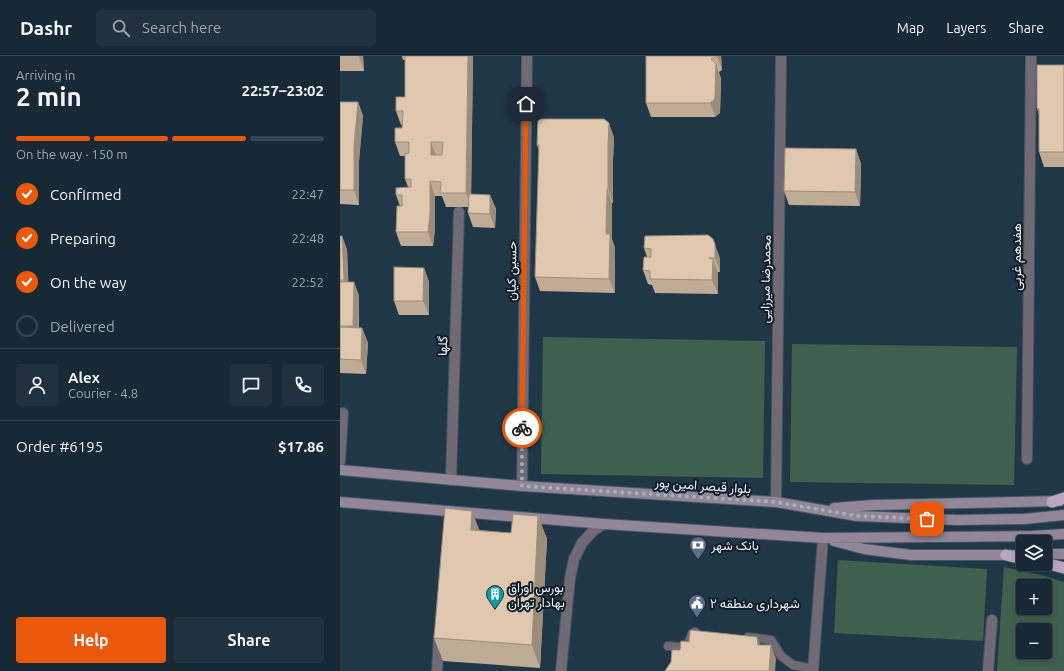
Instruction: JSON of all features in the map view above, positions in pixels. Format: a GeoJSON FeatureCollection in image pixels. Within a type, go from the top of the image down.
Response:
{"type":"FeatureCollection","features":[{"type":"Feature","properties":{"kind":"highway"},"geometry":{"type":"LineString","coordinates":[[1052,502],[1064,498]]}},
{"type":"Feature","properties":{"kind":"highway"},"geometry":{"type":"LineString","coordinates":[[1006,555],[1016,557]]}},
{"type":"Feature","properties":{"kind":"highway"},"geometry":{"type":"LineString","coordinates":[[1052,565],[1064,568]]}},
{"type":"Feature","properties":{"kind":"main road","name":"بلوار قیصر امین پور"},"geometry":{"type":"LineString","coordinates":[[340,470],[522,486],[776,502],[857,516],[957,520],[1064,515]]}},
{"type":"Feature","properties":{"kind":"main road"},"geometry":{"type":"LineString","coordinates":[[818,509],[873,505],[1064,501]]}},
{"type":"Feature","properties":{"kind":"main road"},"geometry":{"type":"LineString","coordinates":[[340,502],[604,524],[823,538],[1032,536],[1064,534]]}},
{"type":"Feature","properties":{"kind":"main road"},"geometry":{"type":"LineString","coordinates":[[823,538],[864,549],[911,555],[1016,555]]}},
{"type":"Feature","properties":{"kind":"main road"},"geometry":{"type":"LineString","coordinates":[[1052,554],[1064,554]]}},
{"type":"Feature","properties":{"kind":"street","name":"حسین کیان"},"geometry":{"type":"LineString","coordinates":[[522,486],[527,56]]}},
{"type":"Feature","properties":{"kind":"street","name":"محمدرضا میرزایی"},"geometry":{"type":"LineString","coordinates":[[776,502],[781,56]]}},
{"type":"Feature","properties":{"kind":"street","name":"هفدهم غربی"},"geometry":{"type":"LineString","coordinates":[[1027,459],[1031,56]]}},
{"type":"Feature","properties":{"kind":"street","name":"گلها"},"geometry":{"type":"LineString","coordinates":[[451,480],[459,212]]}},
{"type":"Feature","properties":{"kind":"street"},"geometry":{"type":"LineString","coordinates":[[340,461],[343,413]]}},
{"type":"Feature","properties":{"kind":"street"},"geometry":{"type":"LineString","coordinates":[[561,671],[570,578],[574,559],[582,543],[594,530],[604,524]]}},
{"type":"Feature","properties":{"kind":"street"},"geometry":{"type":"LineString","coordinates":[[814,670],[823,538]]}},
{"type":"Feature","properties":{"kind":"street"},"geometry":{"type":"LineString","coordinates":[[988,671],[992,620]]}},
{"type":"Feature","properties":{"kind":"street"},"geometry":{"type":"LineString","coordinates":[[437,671],[440,625]]}},
{"type":"Feature","properties":{"kind":"lane"},"geometry":{"type":"LineString","coordinates":[[668,646],[680,647],[688,644],[693,632],[702,632]]}},
{"type":"Feature","properties":{"kind":"lane"},"geometry":{"type":"LineString","coordinates":[[738,636],[771,640],[781,656],[793,665],[814,670]]}},
{"type":"Feature","properties":{"kind":"green space"},"geometry":{"type":"Polygon","coordinates":[[[543,337],[765,341],[763,478],[541,474],[543,337]]]}},
{"type":"Feature","properties":{"kind":"green space"},"geometry":{"type":"Polygon","coordinates":[[[792,344],[1017,347],[1014,485],[790,482],[792,344]]]}},
{"type":"Feature","properties":{"kind":"green space"},"geometry":{"type":"Polygon","coordinates":[[[838,560],[987,569],[983,641],[834,633],[838,560]]]}},
{"type":"Feature","properties":{"kind":"green space"},"geometry":{"type":"Polygon","coordinates":[[[1004,567],[1016,570],[1016,571],[1045,576],[1064,582],[1064,671],[997,671],[1004,567]]]}},
{"type":"Feature","properties":{"kind":"building"},"geometry":{"type":"Polygon","coordinates":[[[405,56],[468,56],[466,193],[440,193],[441,182],[430,181],[430,214],[428,232],[396,232],[397,206],[402,206],[402,195],[396,195],[396,188],[411,187],[411,179],[405,179],[405,154],[409,153],[409,142],[395,142],[395,128],[402,128],[403,111],[396,111],[396,97],[405,97],[405,56]],[[431,142],[431,155],[442,155],[443,142],[431,142]]]}},
{"type":"Feature","properties":{"kind":"building"},"geometry":{"type":"Polygon","coordinates":[[[646,56],[717,56],[711,59],[716,64],[715,99],[710,103],[646,103],[646,56]]]}},
{"type":"Feature","properties":{"kind":"building"},"geometry":{"type":"Polygon","coordinates":[[[1037,65],[1064,65],[1064,152],[1039,152],[1037,65]]]}},
{"type":"Feature","properties":{"kind":"building"},"geometry":{"type":"Polygon","coordinates":[[[340,102],[358,102],[354,146],[354,190],[340,190],[340,102]]]}},
{"type":"Feature","properties":{"kind":"building"},"geometry":{"type":"Polygon","coordinates":[[[538,119],[604,119],[609,123],[606,234],[610,234],[609,279],[535,277],[539,145],[537,145],[538,119]]]}},
{"type":"Feature","properties":{"kind":"building"},"geometry":{"type":"Polygon","coordinates":[[[785,148],[856,149],[855,192],[784,191],[785,148]]]}},
{"type":"Feature","properties":{"kind":"building"},"geometry":{"type":"Polygon","coordinates":[[[469,194],[490,195],[490,214],[468,213],[469,194]]]}},
{"type":"Feature","properties":{"kind":"building"},"geometry":{"type":"Polygon","coordinates":[[[708,235],[713,239],[715,244],[715,258],[709,258],[713,259],[712,280],[650,279],[650,271],[643,270],[644,257],[651,257],[651,249],[644,248],[645,236],[708,235]]]}},
{"type":"Feature","properties":{"kind":"building"},"geometry":{"type":"Polygon","coordinates":[[[340,236],[342,236],[344,280],[340,280],[340,236]]]}},
{"type":"Feature","properties":{"kind":"building"},"geometry":{"type":"Polygon","coordinates":[[[394,267],[424,268],[423,301],[394,301],[394,267]]]}},
{"type":"Feature","properties":{"kind":"building"},"geometry":{"type":"Polygon","coordinates":[[[340,282],[354,282],[353,326],[340,326],[340,282]]]}},
{"type":"Feature","properties":{"kind":"building"},"geometry":{"type":"Polygon","coordinates":[[[340,327],[362,328],[361,360],[340,359],[340,327]]]}},
{"type":"Feature","properties":{"kind":"building","name":"بورس اوراق بهادار تهران"},"geometry":{"type":"Polygon","coordinates":[[[445,508],[472,511],[471,530],[511,533],[513,514],[538,516],[532,645],[434,638],[445,508]]]}},
{"type":"Feature","properties":{"kind":"building"},"geometry":{"type":"Polygon","coordinates":[[[690,630],[757,637],[758,645],[771,645],[769,671],[665,671],[671,662],[672,650],[680,650],[681,641],[689,642],[690,630]]]}},
{"type":"Feature","properties":{"kind":"way so far"},"geometry":{"type":"LineString","coordinates":[[522,428],[522,486],[776,502],[857,516],[927,519]]}},
{"type":"Feature","properties":{"kind":"place","name":"بانک شهر"},"geometry":{"type":"Point","coordinates":[698,560]}},
{"type":"Feature","properties":{"kind":"place","name":"بورس اوراق بهادار تهران"},"geometry":{"type":"Point","coordinates":[495,609]}},
{"type":"Feature","properties":{"kind":"place","name":"شهرداری منطقه ۲"},"geometry":{"type":"Point","coordinates":[697,618]}},
{"type":"Feature","properties":{"kind":"route"},"geometry":{"type":"LineString","coordinates":[[522,428],[526,104]]}}]}
